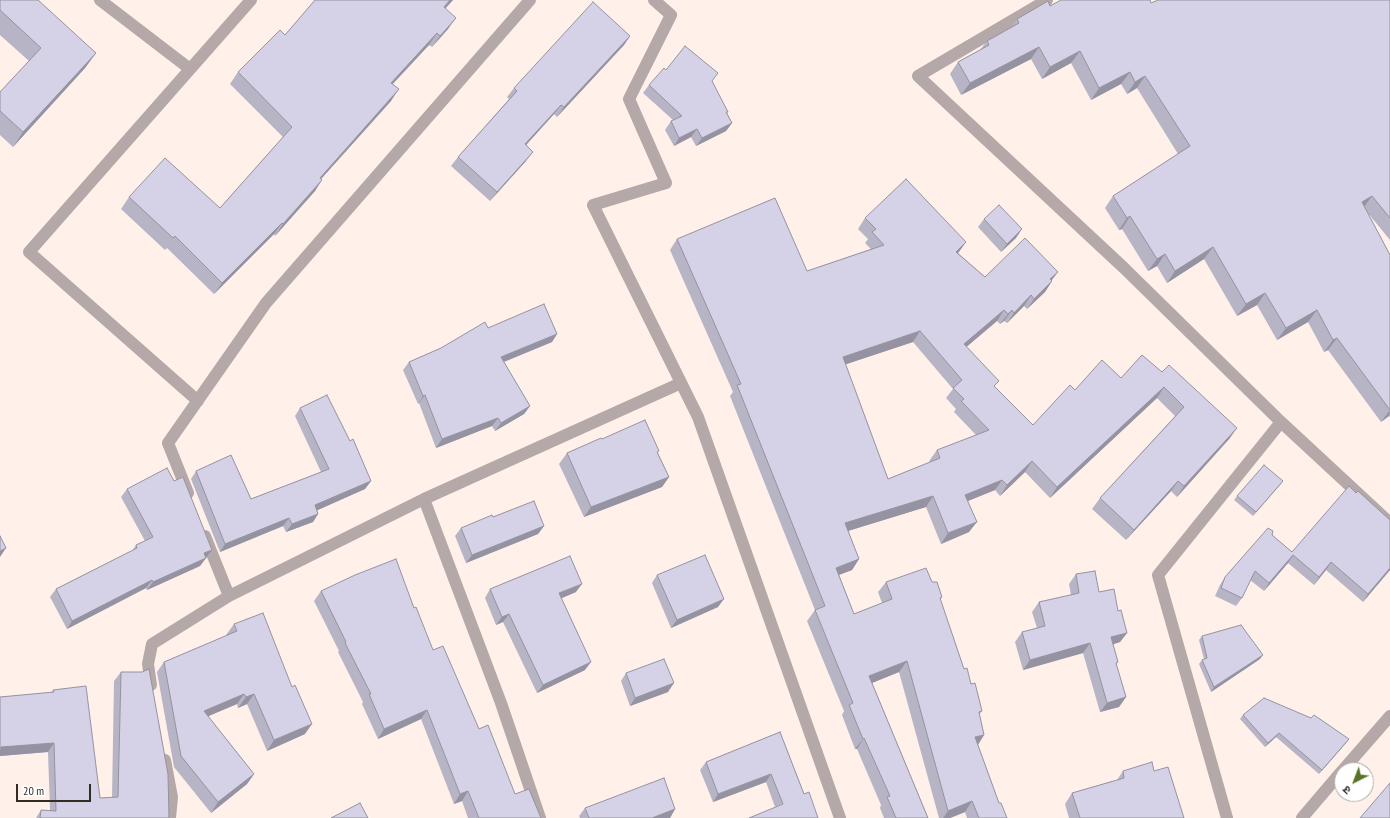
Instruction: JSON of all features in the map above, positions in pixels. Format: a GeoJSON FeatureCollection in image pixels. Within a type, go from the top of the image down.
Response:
{"type":"FeatureCollection","features":[{"type":"Feature","properties":{"kind":"street"},"geometry":{"type":"LineString","coordinates":[[100,0],[190,69]]}},
{"type":"Feature","properties":{"kind":"street"},"geometry":{"type":"LineString","coordinates":[[198,401],[29,252],[251,0]]}},
{"type":"Feature","properties":{"kind":"street"},"geometry":{"type":"LineString","coordinates":[[192,501],[168,443],[266,303],[530,0]]}},
{"type":"Feature","properties":{"kind":"street"},"geometry":{"type":"LineString","coordinates":[[654,0],[671,15],[629,99],[666,183],[593,205],[698,417],[840,818]]}},
{"type":"Feature","properties":{"kind":"street"},"geometry":{"type":"LineString","coordinates":[[1047,0],[918,76],[1124,268],[1281,422],[1390,523]]}},
{"type":"Feature","properties":{"kind":"street"},"geometry":{"type":"LineString","coordinates":[[153,696],[148,664],[152,644],[229,596],[424,499],[681,383]]}},
{"type":"Feature","properties":{"kind":"street"},"geometry":{"type":"LineString","coordinates":[[1227,818],[1158,575],[1281,422]]}},
{"type":"Feature","properties":{"kind":"street"},"geometry":{"type":"LineString","coordinates":[[424,499],[501,703],[540,818]]}},
{"type":"Feature","properties":{"kind":"street"},"geometry":{"type":"LineString","coordinates":[[200,523],[229,596]]}},
{"type":"Feature","properties":{"kind":"street"},"geometry":{"type":"LineString","coordinates":[[1351,762],[1390,716]]}},
{"type":"Feature","properties":{"kind":"street"},"geometry":{"type":"LineString","coordinates":[[164,750],[172,797],[170,818]]}},
{"type":"Feature","properties":{"kind":"street"},"geometry":{"type":"LineString","coordinates":[[1302,818],[1334,781]]}},
{"type":"Feature","properties":{"kind":"building"},"geometry":{"type":"Polygon","coordinates":[[[0,0],[38,0],[96,53],[23,132],[0,111],[0,92],[41,48],[0,10],[0,0]]]}},
{"type":"Feature","properties":{"kind":"building"},"geometry":{"type":"Polygon","coordinates":[[[315,0],[450,0],[444,7],[456,18],[440,36],[437,33],[391,83],[399,89],[320,178],[322,180],[283,224],[282,223],[222,283],[175,236],[173,238],[129,197],[165,158],[220,208],[292,127],[238,72],[280,30],[285,35],[315,0]]]}},
{"type":"Feature","properties":{"kind":"building"},"geometry":{"type":"Polygon","coordinates":[[[1061,0],[1150,0],[1151,3],[1158,0],[1390,0],[1390,218],[1372,196],[1362,202],[1390,255],[1390,410],[1337,338],[1333,340],[1317,310],[1286,328],[1265,293],[1246,304],[1213,247],[1175,271],[1165,254],[1157,259],[1130,216],[1127,218],[1113,196],[1190,146],[1145,76],[1135,82],[1130,72],[1099,88],[1080,51],[1050,67],[1039,47],[970,83],[958,62],[989,45],[987,41],[1019,23],[1017,19],[1048,1],[1050,6],[1061,0]]]}},
{"type":"Feature","properties":{"kind":"building"},"geometry":{"type":"Polygon","coordinates":[[[593,2],[630,36],[564,107],[561,105],[525,144],[533,152],[497,192],[458,157],[517,91],[514,88],[593,2]]]}},
{"type":"Feature","properties":{"kind":"building"},"geometry":{"type":"Polygon","coordinates":[[[685,46],[718,73],[712,81],[732,123],[702,138],[697,129],[679,138],[671,121],[682,116],[649,85],[664,68],[666,70],[685,46]]]}},
{"type":"Feature","properties":{"kind":"building"},"geometry":{"type":"Polygon","coordinates":[[[906,179],[966,242],[956,252],[985,277],[1025,238],[1058,272],[1050,279],[1052,281],[1034,299],[1031,295],[1014,313],[1012,310],[1008,314],[1004,310],[964,344],[999,381],[994,386],[1033,425],[1070,385],[1075,390],[1102,360],[1121,378],[1142,355],[1162,372],[1169,365],[1237,428],[1184,486],[1178,481],[1134,530],[1100,498],[1184,407],[1164,387],[1057,487],[1032,461],[1007,485],[1002,480],[965,495],[977,522],[948,533],[933,496],[845,523],[859,559],[836,568],[854,614],[892,599],[886,582],[926,568],[932,582],[937,582],[942,597],[940,598],[964,669],[967,668],[971,684],[975,683],[982,711],[979,712],[984,735],[975,737],[999,803],[1001,803],[1007,818],[979,818],[972,801],[948,811],[907,661],[869,676],[928,818],[896,818],[887,797],[890,796],[864,738],[863,739],[849,705],[853,703],[815,610],[825,606],[737,385],[741,384],[677,239],[775,198],[807,271],[884,245],[872,232],[876,229],[865,218],[906,179]],[[920,331],[843,357],[888,479],[940,458],[937,450],[989,430],[961,401],[964,399],[953,388],[962,380],[920,331]]]}},
{"type":"Feature","properties":{"kind":"building"},"geometry":{"type":"Polygon","coordinates":[[[999,205],[1022,229],[1007,244],[984,219],[999,205]]]}},
{"type":"Feature","properties":{"kind":"building"},"geometry":{"type":"Polygon","coordinates":[[[544,304],[557,334],[501,357],[530,406],[501,423],[498,418],[442,439],[425,395],[423,396],[409,362],[441,348],[485,322],[488,328],[544,304]]]}},
{"type":"Feature","properties":{"kind":"building"},"geometry":{"type":"Polygon","coordinates":[[[327,395],[350,441],[353,439],[371,481],[315,505],[318,514],[292,524],[289,518],[225,544],[196,471],[231,455],[251,499],[329,469],[300,408],[327,395]]]}},
{"type":"Feature","properties":{"kind":"building"},"geometry":{"type":"Polygon","coordinates":[[[645,420],[659,451],[657,452],[669,477],[591,507],[567,453],[645,420]]]}},
{"type":"Feature","properties":{"kind":"building"},"geometry":{"type":"Polygon","coordinates":[[[1264,465],[1283,481],[1256,512],[1237,496],[1264,465]]]}},
{"type":"Feature","properties":{"kind":"building"},"geometry":{"type":"Polygon","coordinates":[[[167,468],[174,481],[183,477],[212,550],[204,553],[206,558],[153,582],[152,580],[72,621],[56,589],[137,548],[136,545],[153,537],[127,489],[167,468]]]}},
{"type":"Feature","properties":{"kind":"building"},"geometry":{"type":"Polygon","coordinates":[[[1349,486],[1356,493],[1358,491],[1390,520],[1390,568],[1368,594],[1331,562],[1319,577],[1293,555],[1269,583],[1255,571],[1242,598],[1221,588],[1225,577],[1268,528],[1273,531],[1272,535],[1292,552],[1349,486]]]}},
{"type":"Feature","properties":{"kind":"building"},"geometry":{"type":"Polygon","coordinates":[[[534,501],[544,526],[472,555],[461,528],[492,515],[493,517],[534,501]]]}},
{"type":"Feature","properties":{"kind":"building"},"geometry":{"type":"Polygon","coordinates":[[[0,536],[6,548],[0,551],[0,536]]]}},
{"type":"Feature","properties":{"kind":"building"},"geometry":{"type":"Polygon","coordinates":[[[705,555],[724,599],[677,620],[657,575],[705,555]]]}},
{"type":"Feature","properties":{"kind":"building"},"geometry":{"type":"Polygon","coordinates":[[[570,556],[582,584],[559,593],[591,662],[543,685],[509,614],[502,617],[490,589],[570,556]]]}},
{"type":"Feature","properties":{"kind":"building"},"geometry":{"type":"Polygon","coordinates":[[[396,559],[414,608],[416,607],[433,650],[443,646],[479,729],[488,725],[515,794],[529,789],[541,818],[479,818],[468,791],[460,794],[427,710],[384,729],[369,694],[371,694],[321,591],[355,575],[396,559]]]}},
{"type":"Feature","properties":{"kind":"building"},"geometry":{"type":"Polygon","coordinates":[[[1095,571],[1099,592],[1114,589],[1118,611],[1121,610],[1127,633],[1111,637],[1118,662],[1116,663],[1126,697],[1107,703],[1090,643],[1030,660],[1022,632],[1045,626],[1039,602],[1079,593],[1076,574],[1095,571]]]}},
{"type":"Feature","properties":{"kind":"building"},"geometry":{"type":"Polygon","coordinates":[[[263,613],[292,687],[295,685],[312,724],[274,740],[254,694],[246,697],[244,694],[204,711],[254,774],[218,802],[181,756],[164,662],[237,631],[234,624],[263,613]]]}},
{"type":"Feature","properties":{"kind":"building"},"geometry":{"type":"Polygon","coordinates":[[[1241,625],[1263,655],[1214,687],[1202,660],[1207,658],[1202,636],[1241,625]]]}},
{"type":"Feature","properties":{"kind":"building"},"geometry":{"type":"Polygon","coordinates":[[[664,659],[674,683],[635,698],[626,673],[664,659]]]}},
{"type":"Feature","properties":{"kind":"building"},"geometry":{"type":"Polygon","coordinates":[[[149,669],[168,774],[169,818],[40,818],[41,810],[56,811],[54,743],[1,747],[0,750],[0,697],[54,692],[53,690],[86,686],[100,798],[118,797],[121,672],[142,672],[149,669]]]}},
{"type":"Feature","properties":{"kind":"building"},"geometry":{"type":"Polygon","coordinates":[[[1264,698],[1311,718],[1314,715],[1349,739],[1322,770],[1279,733],[1268,743],[1243,715],[1264,698]]]}},
{"type":"Feature","properties":{"kind":"building"},"geometry":{"type":"Polygon","coordinates":[[[780,732],[804,794],[809,792],[818,818],[749,818],[783,804],[771,774],[718,794],[706,762],[780,732]]]}},
{"type":"Feature","properties":{"kind":"building"},"geometry":{"type":"Polygon","coordinates":[[[1152,762],[1154,771],[1168,767],[1184,818],[1080,818],[1072,793],[1124,778],[1123,771],[1152,762]]]}},
{"type":"Feature","properties":{"kind":"building"},"geometry":{"type":"Polygon","coordinates":[[[664,778],[675,809],[652,818],[589,818],[585,808],[664,778]]]}},
{"type":"Feature","properties":{"kind":"building"},"geometry":{"type":"Polygon","coordinates":[[[1390,783],[1390,818],[1360,818],[1390,783]]]}},
{"type":"Feature","properties":{"kind":"building"},"geometry":{"type":"Polygon","coordinates":[[[360,803],[368,818],[331,818],[360,803]]]}}]}
